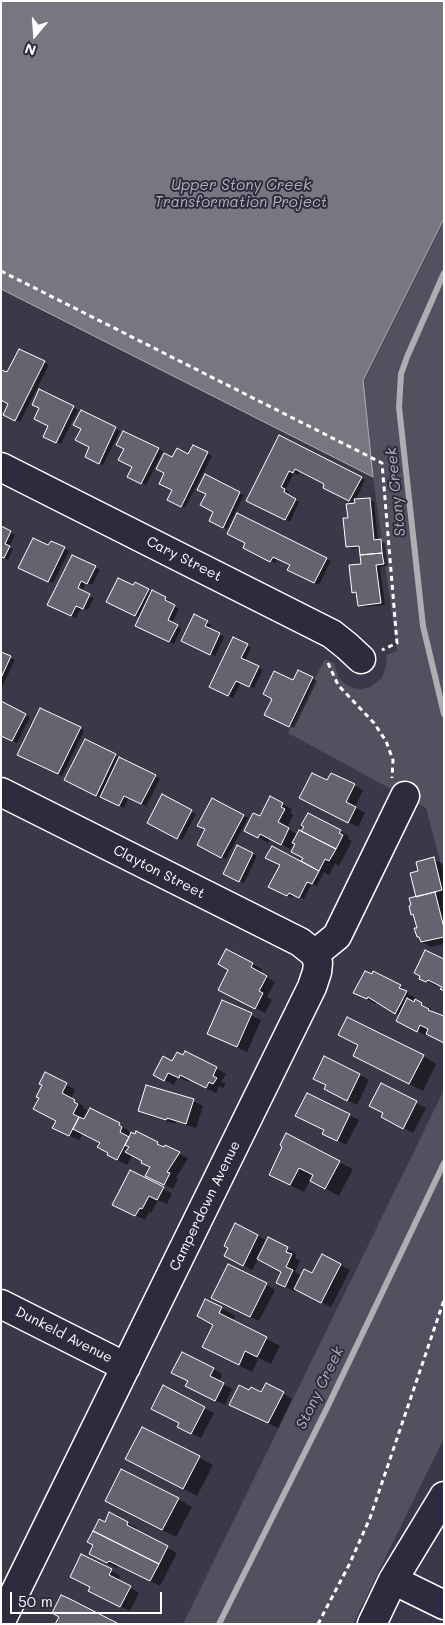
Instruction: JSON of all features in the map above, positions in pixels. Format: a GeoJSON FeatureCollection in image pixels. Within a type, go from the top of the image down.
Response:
{"type":"FeatureCollection","features":[{"type":"Feature","properties":{"kind":"street","name":"Cary Street"},"geometry":{"type":"LineString","coordinates":[[1,467],[332,634],[348,646],[360,660]]}},
{"type":"Feature","properties":{"kind":"street"},"geometry":{"type":"LineString","coordinates":[[315,954],[337,936],[397,790]]}},
{"type":"Feature","properties":{"kind":"street","name":"Clayton Street"},"geometry":{"type":"LineString","coordinates":[[1,792],[300,942],[315,954]]}},
{"type":"Feature","properties":{"kind":"street","name":"Camperdown Avenue"},"geometry":{"type":"LineString","coordinates":[[1,1621],[312,987],[318,963],[315,954]]}},
{"type":"Feature","properties":{"kind":"street","name":"Dunkeld Avenue"},"geometry":{"type":"LineString","coordinates":[[1,1304],[126,1367]]}},
{"type":"Feature","properties":{"kind":"street"},"geometry":{"type":"LineString","coordinates":[[372,1624],[393,1580],[444,1496]]}},
{"type":"Feature","properties":{"kind":"street"},"geometry":{"type":"LineString","coordinates":[[393,1580],[444,1605]]}},
{"type":"Feature","properties":{"kind":"path"},"geometry":{"type":"LineString","coordinates":[[1,271],[382,463],[397,643],[360,660]]}},
{"type":"Feature","properties":{"kind":"path"},"geometry":{"type":"LineString","coordinates":[[326,657],[338,686],[374,723],[386,741],[393,760],[392,778],[397,790]]}},
{"type":"Feature","properties":{"kind":"path"},"geometry":{"type":"LineString","coordinates":[[318,1624],[349,1565],[370,1518],[444,1300]]}},
{"type":"Feature","properties":{"kind":"shaded area","name":"Upper Stony Creek Transformation Project"},"geometry":{"type":"Polygon","coordinates":[[[1,1],[444,1],[444,876],[426,808],[288,733],[325,659],[334,663],[339,678],[345,684],[361,689],[370,687],[382,678],[387,663],[386,655],[397,651],[373,477],[1,289],[1,1]]]}},
{"type":"Feature","properties":{"kind":"shaded area"},"geometry":{"type":"Polygon","coordinates":[[[444,1090],[444,1438],[353,1624],[183,1624],[444,1090]]]}},
{"type":"Feature","properties":{"kind":"water","name":"Upper Stony Creek Transformation Project"},"geometry":{"type":"Polygon","coordinates":[[[1,1],[444,1],[444,218],[363,380],[373,477],[1,289],[1,1]]]}},
{"type":"Feature","properties":{"kind":"building"},"geometry":{"type":"Polygon","coordinates":[[[19,349],[45,361],[15,421],[3,415],[8,404],[1,400],[1,370],[7,372],[19,349]]]}},
{"type":"Feature","properties":{"kind":"building"},"geometry":{"type":"Polygon","coordinates":[[[39,389],[74,406],[56,443],[43,437],[48,426],[34,419],[39,408],[32,405],[39,389]]]}},
{"type":"Feature","properties":{"kind":"building"},"geometry":{"type":"Polygon","coordinates":[[[81,410],[116,427],[99,464],[85,457],[89,447],[75,440],[81,429],[73,425],[81,410]]]}},
{"type":"Feature","properties":{"kind":"building"},"geometry":{"type":"Polygon","coordinates":[[[123,431],[159,448],[141,484],[127,477],[132,467],[118,460],[124,449],[116,445],[123,431]]]}},
{"type":"Feature","properties":{"kind":"building"},"geometry":{"type":"Polygon","coordinates":[[[279,435],[362,477],[349,501],[323,488],[324,484],[295,469],[293,473],[289,471],[281,487],[285,489],[284,492],[296,499],[285,520],[246,501],[279,435]]]}},
{"type":"Feature","properties":{"kind":"building"},"geometry":{"type":"Polygon","coordinates":[[[193,445],[208,452],[181,507],[167,500],[172,490],[159,484],[164,473],[156,469],[164,453],[172,457],[177,448],[188,454],[193,445]]]}},
{"type":"Feature","properties":{"kind":"building"},"geometry":{"type":"Polygon","coordinates":[[[205,474],[240,492],[223,528],[209,521],[213,512],[200,505],[206,494],[197,490],[205,474]]]}},
{"type":"Feature","properties":{"kind":"building"},"geometry":{"type":"Polygon","coordinates":[[[370,498],[374,540],[381,539],[382,553],[360,555],[359,546],[346,547],[343,518],[348,518],[346,504],[355,503],[354,499],[370,498]]]}},
{"type":"Feature","properties":{"kind":"building"},"geometry":{"type":"Polygon","coordinates":[[[237,513],[327,558],[314,583],[287,570],[290,565],[273,557],[270,562],[243,548],[245,543],[227,534],[237,513]]]}},
{"type":"Feature","properties":{"kind":"building"},"geometry":{"type":"Polygon","coordinates":[[[1,526],[11,531],[5,544],[10,546],[4,558],[1,557],[1,526]]]}},
{"type":"Feature","properties":{"kind":"building"},"geometry":{"type":"Polygon","coordinates":[[[33,538],[48,545],[51,541],[65,547],[48,582],[18,568],[33,538]]]}},
{"type":"Feature","properties":{"kind":"building"},"geometry":{"type":"Polygon","coordinates":[[[382,553],[384,564],[376,565],[381,603],[358,606],[356,592],[352,593],[349,565],[361,564],[360,555],[382,553]]]}},
{"type":"Feature","properties":{"kind":"building"},"geometry":{"type":"Polygon","coordinates":[[[72,555],[96,566],[87,584],[81,581],[78,588],[90,594],[83,609],[76,606],[71,616],[47,605],[72,555]]]}},
{"type":"Feature","properties":{"kind":"building"},"geometry":{"type":"Polygon","coordinates":[[[118,578],[133,585],[135,582],[149,589],[135,616],[106,602],[118,578]]]}},
{"type":"Feature","properties":{"kind":"building"},"geometry":{"type":"Polygon","coordinates":[[[152,590],[166,597],[165,600],[175,605],[168,620],[178,625],[169,642],[135,626],[152,590]]]}},
{"type":"Feature","properties":{"kind":"building"},"geometry":{"type":"Polygon","coordinates":[[[194,614],[208,621],[205,626],[220,633],[210,655],[181,641],[194,614]]]}},
{"type":"Feature","properties":{"kind":"building"},"geometry":{"type":"Polygon","coordinates":[[[233,637],[248,644],[241,658],[259,666],[249,687],[236,681],[228,696],[209,687],[233,637]]]}},
{"type":"Feature","properties":{"kind":"building"},"geometry":{"type":"Polygon","coordinates":[[[1,652],[11,656],[1,678],[1,652]]]}},
{"type":"Feature","properties":{"kind":"building"},"geometry":{"type":"Polygon","coordinates":[[[298,670],[313,677],[289,727],[264,715],[272,699],[263,694],[274,671],[293,680],[298,670]]]}},
{"type":"Feature","properties":{"kind":"building"},"geometry":{"type":"Polygon","coordinates":[[[1,701],[26,714],[12,741],[1,736],[1,701]]]}},
{"type":"Feature","properties":{"kind":"building"},"geometry":{"type":"Polygon","coordinates":[[[40,708],[81,727],[58,774],[17,755],[40,708]]]}},
{"type":"Feature","properties":{"kind":"building"},"geometry":{"type":"Polygon","coordinates":[[[85,739],[116,754],[96,796],[64,780],[85,739]]]}},
{"type":"Feature","properties":{"kind":"building"},"geometry":{"type":"Polygon","coordinates":[[[119,757],[156,775],[141,804],[124,796],[119,806],[100,797],[119,757]]]}},
{"type":"Feature","properties":{"kind":"building"},"geometry":{"type":"Polygon","coordinates":[[[312,773],[327,780],[331,773],[355,784],[346,802],[356,807],[348,823],[299,798],[312,773]]]}},
{"type":"Feature","properties":{"kind":"building"},"geometry":{"type":"Polygon","coordinates":[[[162,794],[192,810],[177,839],[147,823],[162,794]]]}},
{"type":"Feature","properties":{"kind":"building"},"geometry":{"type":"Polygon","coordinates":[[[270,796],[283,803],[281,807],[285,809],[278,822],[289,828],[281,845],[260,834],[258,838],[244,831],[253,813],[260,816],[270,796]]]}},
{"type":"Feature","properties":{"kind":"building"},"geometry":{"type":"Polygon","coordinates":[[[212,798],[244,815],[221,858],[197,845],[205,829],[197,826],[212,798]]]}},
{"type":"Feature","properties":{"kind":"building"},"geometry":{"type":"Polygon","coordinates":[[[308,813],[341,830],[339,833],[343,835],[336,849],[301,831],[304,827],[301,825],[308,813]]]}},
{"type":"Feature","properties":{"kind":"building"},"geometry":{"type":"Polygon","coordinates":[[[299,830],[336,849],[329,861],[325,859],[319,871],[301,861],[303,858],[291,852],[295,844],[292,843],[299,830]]]}},
{"type":"Feature","properties":{"kind":"building"},"geometry":{"type":"Polygon","coordinates":[[[237,845],[253,853],[239,882],[223,874],[237,845]]]}},
{"type":"Feature","properties":{"kind":"building"},"geometry":{"type":"Polygon","coordinates":[[[272,846],[319,871],[312,884],[307,882],[299,898],[289,893],[287,896],[268,887],[280,865],[265,858],[272,846]]]}},
{"type":"Feature","properties":{"kind":"building"},"geometry":{"type":"Polygon","coordinates":[[[434,857],[442,890],[416,897],[410,873],[418,871],[416,862],[434,857]]]}},
{"type":"Feature","properties":{"kind":"building"},"geometry":{"type":"Polygon","coordinates":[[[435,892],[444,928],[444,937],[421,942],[414,928],[417,928],[413,914],[411,915],[409,898],[435,892]]]}},
{"type":"Feature","properties":{"kind":"building"},"geometry":{"type":"Polygon","coordinates":[[[226,949],[253,963],[251,967],[267,976],[259,991],[263,993],[255,1009],[218,990],[228,970],[218,964],[226,949]]]}},
{"type":"Feature","properties":{"kind":"building"},"geometry":{"type":"Polygon","coordinates":[[[425,950],[444,959],[444,991],[440,989],[442,987],[428,980],[426,982],[419,979],[420,976],[414,973],[425,950]]]}},
{"type":"Feature","properties":{"kind":"building"},"geometry":{"type":"Polygon","coordinates":[[[365,971],[372,974],[373,971],[401,985],[399,988],[407,991],[395,1014],[368,997],[367,999],[353,993],[365,971]]]}},
{"type":"Feature","properties":{"kind":"building"},"geometry":{"type":"Polygon","coordinates":[[[407,998],[414,1002],[415,999],[428,1010],[444,1016],[444,1043],[426,1034],[428,1029],[420,1025],[417,1032],[396,1021],[407,998]]]}},
{"type":"Feature","properties":{"kind":"building"},"geometry":{"type":"Polygon","coordinates":[[[222,1000],[252,1013],[237,1047],[207,1034],[222,1000]]]}},
{"type":"Feature","properties":{"kind":"building"},"geometry":{"type":"Polygon","coordinates":[[[347,1017],[424,1055],[409,1084],[353,1056],[358,1045],[338,1035],[347,1017]]]}},
{"type":"Feature","properties":{"kind":"building"},"geometry":{"type":"Polygon","coordinates":[[[185,1051],[217,1067],[213,1076],[217,1078],[213,1084],[209,1082],[206,1088],[180,1075],[179,1078],[168,1073],[164,1081],[153,1075],[163,1056],[172,1061],[177,1052],[183,1055],[185,1051]]]}},
{"type":"Feature","properties":{"kind":"building"},"geometry":{"type":"Polygon","coordinates":[[[324,1056],[360,1074],[347,1101],[324,1089],[326,1085],[313,1079],[324,1056]]]}},
{"type":"Feature","properties":{"kind":"building"},"geometry":{"type":"Polygon","coordinates":[[[45,1072],[67,1083],[62,1093],[75,1100],[74,1102],[78,1104],[73,1114],[79,1117],[69,1136],[52,1128],[56,1121],[33,1109],[39,1098],[36,1097],[42,1085],[39,1084],[45,1072]]]}},
{"type":"Feature","properties":{"kind":"building"},"geometry":{"type":"Polygon","coordinates":[[[381,1083],[417,1101],[403,1129],[381,1117],[383,1113],[369,1106],[381,1083]]]}},
{"type":"Feature","properties":{"kind":"building"},"geometry":{"type":"Polygon","coordinates":[[[146,1085],[194,1099],[186,1124],[138,1111],[146,1085]]]}},
{"type":"Feature","properties":{"kind":"building"},"geometry":{"type":"Polygon","coordinates":[[[307,1093],[350,1114],[337,1141],[322,1134],[324,1130],[295,1116],[307,1093]]]}},
{"type":"Feature","properties":{"kind":"building"},"geometry":{"type":"Polygon","coordinates":[[[90,1108],[120,1123],[119,1125],[122,1127],[120,1132],[129,1137],[117,1160],[97,1147],[100,1143],[73,1129],[79,1117],[84,1119],[90,1108]]]}},
{"type":"Feature","properties":{"kind":"building"},"geometry":{"type":"Polygon","coordinates":[[[136,1131],[158,1142],[157,1144],[164,1147],[165,1145],[180,1152],[167,1172],[170,1173],[164,1185],[145,1176],[150,1167],[125,1152],[129,1147],[125,1145],[131,1132],[135,1134],[136,1131]]]}},
{"type":"Feature","properties":{"kind":"building"},"geometry":{"type":"Polygon","coordinates":[[[286,1133],[340,1161],[325,1189],[310,1181],[313,1175],[299,1168],[290,1185],[269,1175],[282,1147],[280,1145],[286,1133]]]}},
{"type":"Feature","properties":{"kind":"building"},"geometry":{"type":"Polygon","coordinates":[[[130,1170],[164,1187],[157,1200],[149,1196],[142,1209],[140,1208],[135,1216],[112,1205],[130,1170]]]}},
{"type":"Feature","properties":{"kind":"building"},"geometry":{"type":"Polygon","coordinates":[[[235,1223],[258,1235],[243,1266],[224,1256],[228,1248],[224,1246],[235,1223]]]}},
{"type":"Feature","properties":{"kind":"building"},"geometry":{"type":"Polygon","coordinates":[[[268,1237],[288,1247],[286,1252],[292,1254],[286,1267],[293,1270],[285,1287],[276,1283],[281,1272],[257,1259],[268,1237]]]}},
{"type":"Feature","properties":{"kind":"building"},"geometry":{"type":"Polygon","coordinates":[[[322,1254],[341,1264],[321,1303],[294,1289],[304,1269],[312,1273],[322,1254]]]}},
{"type":"Feature","properties":{"kind":"building"},"geometry":{"type":"Polygon","coordinates":[[[228,1264],[267,1283],[250,1317],[211,1298],[228,1264]]]}},
{"type":"Feature","properties":{"kind":"building"},"geometry":{"type":"Polygon","coordinates":[[[205,1299],[222,1307],[219,1313],[267,1337],[257,1357],[245,1351],[239,1365],[202,1347],[213,1325],[197,1316],[205,1299]]]}},
{"type":"Feature","properties":{"kind":"building"},"geometry":{"type":"Polygon","coordinates":[[[182,1352],[214,1368],[210,1376],[224,1383],[215,1401],[185,1386],[188,1381],[171,1373],[182,1352]]]}},
{"type":"Feature","properties":{"kind":"building"},"geometry":{"type":"Polygon","coordinates":[[[266,1383],[284,1392],[268,1423],[229,1405],[239,1385],[249,1390],[251,1387],[261,1392],[266,1383]]]}},
{"type":"Feature","properties":{"kind":"building"},"geometry":{"type":"Polygon","coordinates":[[[163,1385],[205,1407],[191,1434],[177,1427],[179,1423],[151,1409],[163,1385]]]}},
{"type":"Feature","properties":{"kind":"building"},"geometry":{"type":"Polygon","coordinates":[[[142,1427],[200,1456],[183,1489],[125,1459],[142,1427]]]}},
{"type":"Feature","properties":{"kind":"building"},"geometry":{"type":"Polygon","coordinates":[[[121,1469],[179,1498],[162,1530],[105,1501],[121,1469]]]}},
{"type":"Feature","properties":{"kind":"building"},"geometry":{"type":"Polygon","coordinates":[[[109,1512],[128,1522],[127,1525],[168,1546],[159,1564],[93,1531],[99,1519],[105,1522],[109,1512]]]}},
{"type":"Feature","properties":{"kind":"building"},"geometry":{"type":"Polygon","coordinates":[[[93,1531],[159,1564],[150,1581],[109,1561],[107,1563],[89,1554],[93,1545],[87,1542],[93,1531]]]}},
{"type":"Feature","properties":{"kind":"building"},"geometry":{"type":"Polygon","coordinates":[[[81,1554],[112,1569],[109,1575],[131,1586],[120,1607],[88,1591],[90,1587],[70,1577],[81,1554]]]}},
{"type":"Feature","properties":{"kind":"building"},"geometry":{"type":"Polygon","coordinates":[[[61,1595],[119,1624],[55,1624],[59,1617],[52,1613],[61,1595]]]}},
{"type":"Feature","properties":{"kind":"waterway","name":"Stony Creek"},"geometry":{"type":"LineString","coordinates":[[444,273],[401,374],[399,407],[423,626],[444,714]]}},
{"type":"Feature","properties":{"kind":"waterway","name":"Stony Creek"},"geometry":{"type":"LineString","coordinates":[[219,1624],[326,1410],[444,1163]]}}]}
